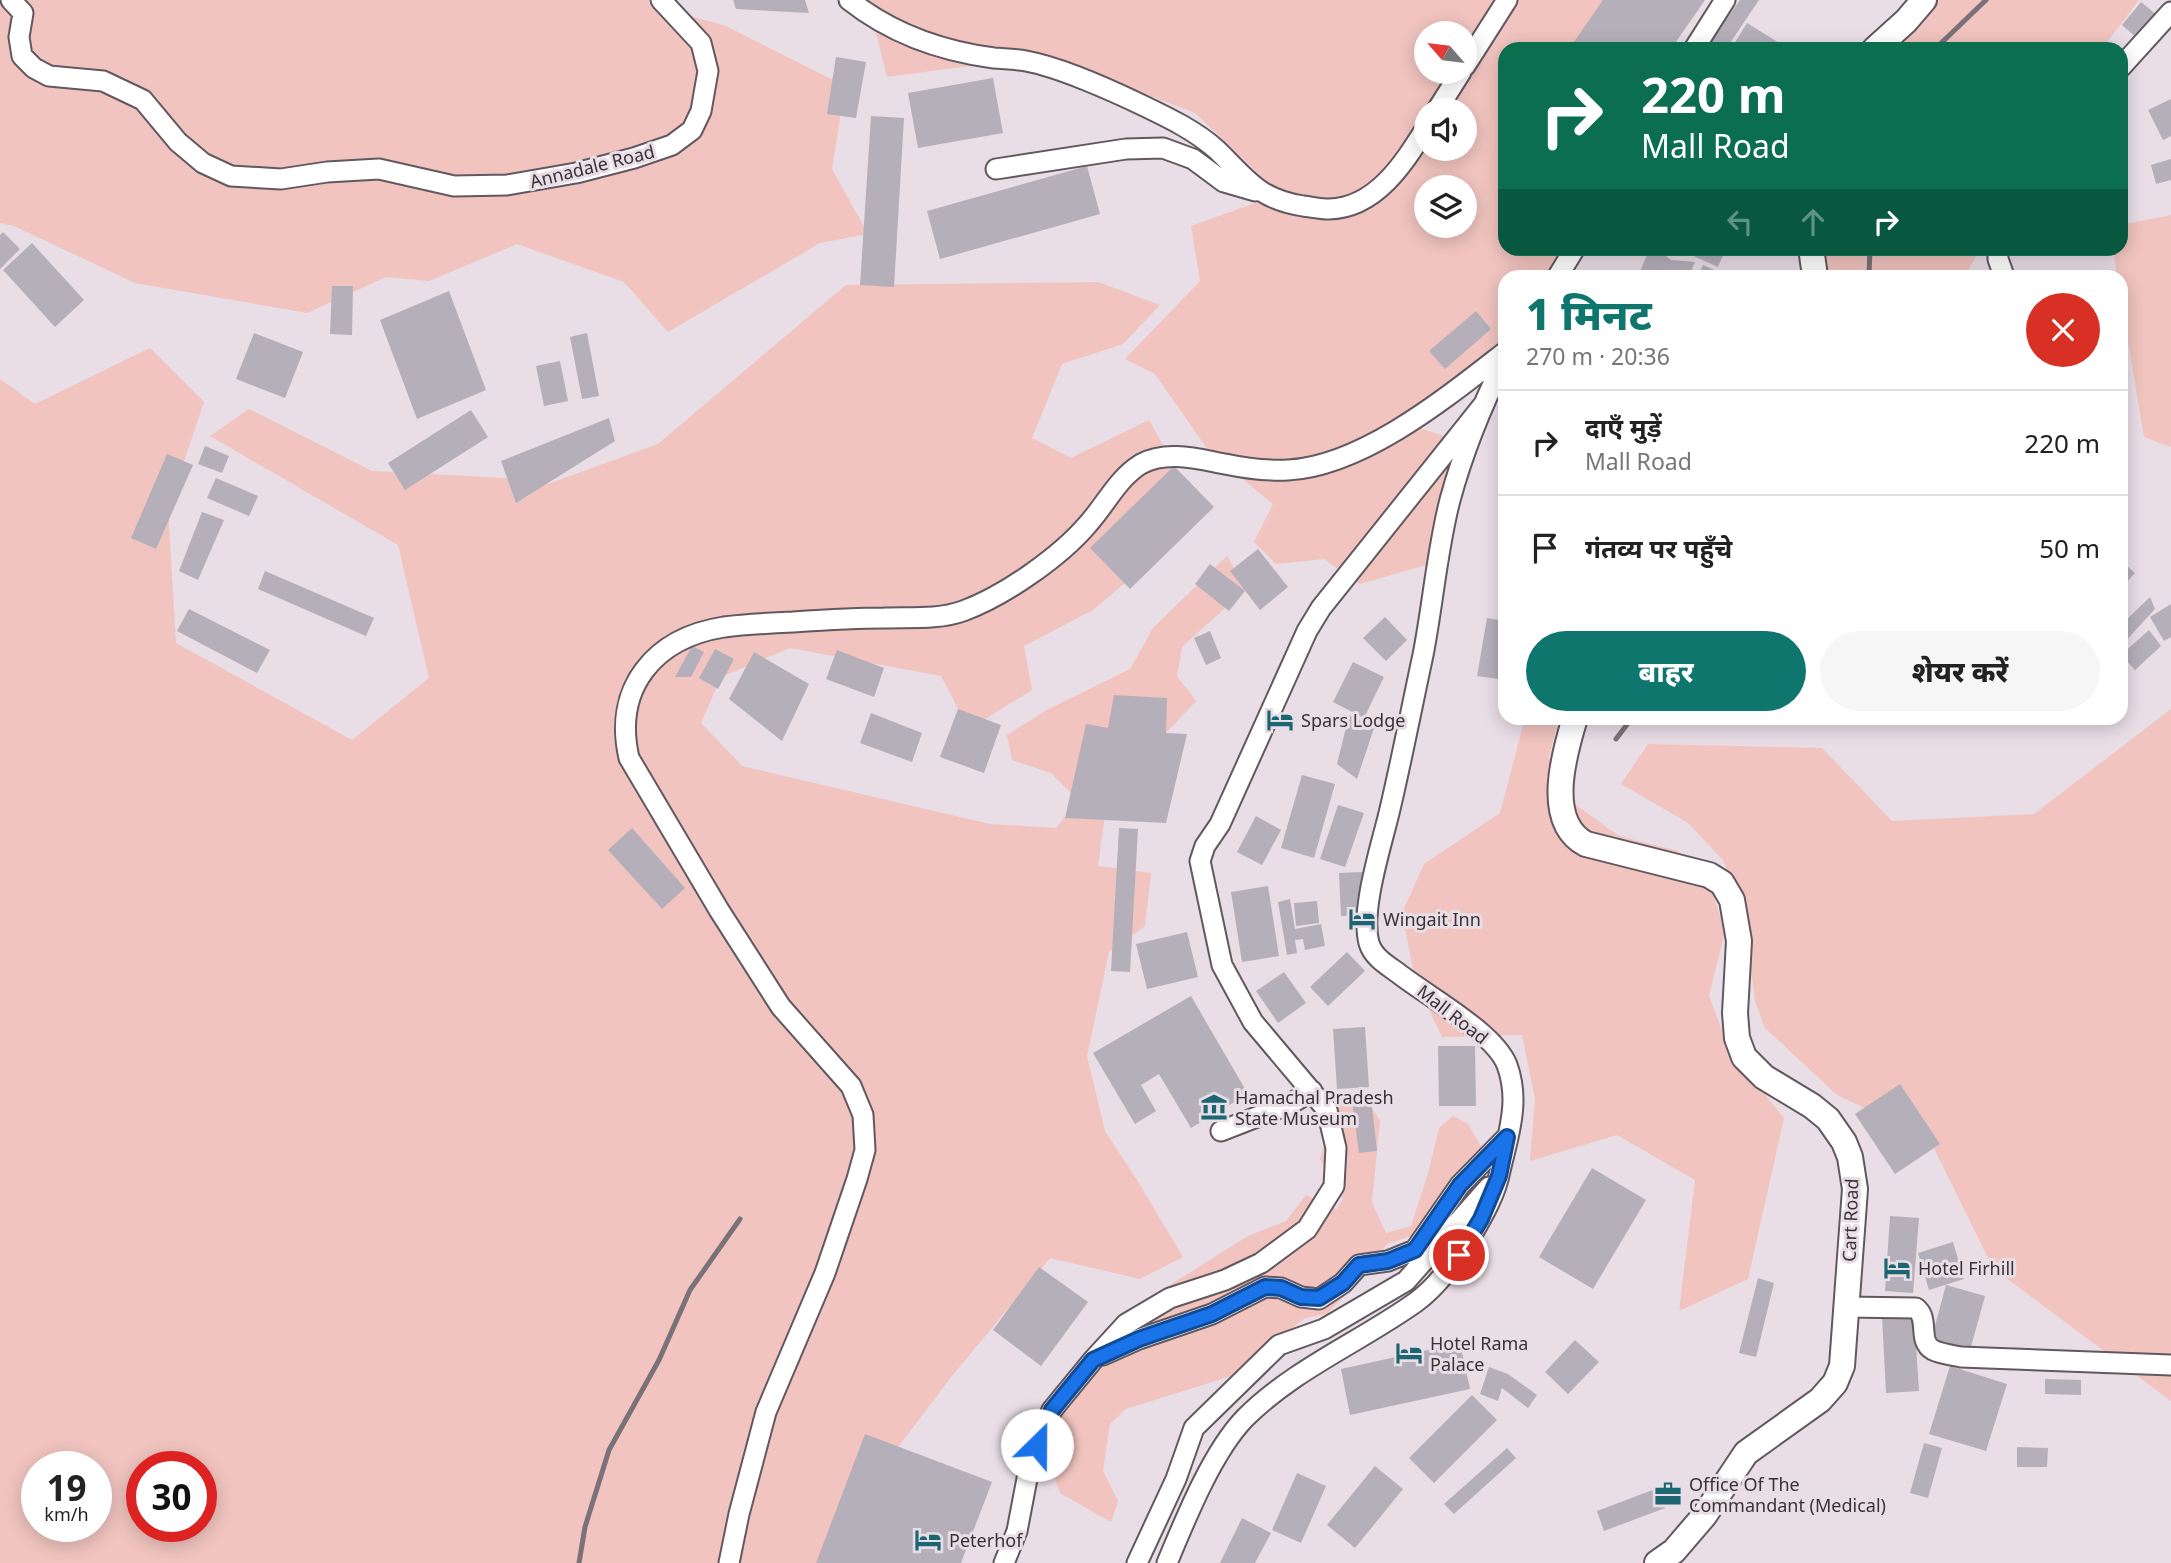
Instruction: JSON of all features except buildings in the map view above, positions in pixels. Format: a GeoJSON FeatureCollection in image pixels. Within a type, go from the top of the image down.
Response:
{"type":"FeatureCollection","features":[{"type":"Feature","properties":{"kind":"main road"},"geometry":{"type":"LineString","coordinates":[[1883,42],[1924,0]]}},
{"type":"Feature","properties":{"kind":"main road","name":"Cart Road"},"geometry":{"type":"LineString","coordinates":[[1573,725],[1565,752],[1561,781],[1561,804],[1566,827],[1574,837],[1586,844],[1692,869],[1722,883],[1732,900],[1738,931],[1735,1013],[1737,1038],[1744,1057],[1764,1077],[1820,1111],[1835,1127],[1850,1157],[1855,1189],[1842,1366],[1835,1383],[1820,1400],[1746,1453],[1704,1516],[1674,1551],[1657,1563]]}},
{"type":"Feature","properties":{"kind":"street","name":"Annadale Road"},"geometry":{"type":"LineString","coordinates":[[11,0],[23,13],[19,37],[22,56],[34,68],[49,76],[103,81],[143,100],[178,142],[203,163],[230,176],[281,179],[327,172],[379,169],[454,186],[507,186],[576,173],[634,158],[672,145],[692,130],[701,111],[708,71],[701,43],[661,0]]}},
{"type":"Feature","properties":{"kind":"street"},"geometry":{"type":"LineString","coordinates":[[849,0],[867,15],[899,33],[932,46],[1035,63],[1140,104],[1195,133],[1263,193]]}},
{"type":"Feature","properties":{"kind":"street"},"geometry":{"type":"LineString","coordinates":[[1477,47],[1507,0]]}},
{"type":"Feature","properties":{"kind":"street"},"geometry":{"type":"LineString","coordinates":[[1698,42],[1724,0]]}},
{"type":"Feature","properties":{"kind":"street"},"geometry":{"type":"LineString","coordinates":[[2128,59],[2171,12]]}},
{"type":"Feature","properties":{"kind":"street"},"geometry":{"type":"LineString","coordinates":[[996,169],[1126,149],[1163,148],[1193,159],[1224,182],[1290,204],[1329,209],[1360,201],[1376,192],[1414,147]]}},
{"type":"Feature","properties":{"kind":"street"},"geometry":{"type":"LineString","coordinates":[[729,1563],[766,1412],[825,1273],[857,1180],[865,1150],[863,1115],[850,1086],[781,1007],[719,911],[629,758],[624,735],[626,710],[643,668],[661,652],[692,636],[723,627],[958,613],[999,594],[1070,542],[1128,474],[1143,464],[1177,456],[1246,467],[1288,470],[1348,456],[1444,399],[1498,357]]}},
{"type":"Feature","properties":{"kind":"street","name":"Mall Road"},"geometry":{"type":"LineString","coordinates":[[1167,1563],[1197,1494],[1229,1438],[1243,1420],[1307,1369],[1417,1301],[1434,1286],[1459,1255],[1481,1219],[1499,1176],[1513,1104],[1512,1083],[1502,1056],[1488,1040],[1455,1013],[1377,956],[1369,941],[1368,927],[1372,881],[1390,811],[1420,668],[1451,498],[1484,404],[1498,374]]}},
{"type":"Feature","properties":{"kind":"street"},"geometry":{"type":"LineString","coordinates":[[1004,1563],[1017,1531],[1030,1463],[1052,1410],[1093,1360],[1126,1324],[1170,1298],[1225,1280],[1261,1263],[1307,1229],[1334,1186],[1336,1148],[1327,1110],[1253,1021],[1222,965],[1200,857],[1220,824],[1307,632],[1321,608],[1484,404]]}},
{"type":"Feature","properties":{"kind":"street"},"geometry":{"type":"LineString","coordinates":[[1221,1131],[1290,1104],[1312,1091]]}},
{"type":"Feature","properties":{"kind":"street"},"geometry":{"type":"LineString","coordinates":[[1093,1360],[1139,1339],[1212,1314],[1265,1287],[1281,1288],[1301,1297],[1319,1298],[1343,1283],[1359,1265],[1388,1261],[1415,1250],[1460,1185],[1507,1137]]}},
{"type":"Feature","properties":{"kind":"street"},"geometry":{"type":"LineString","coordinates":[[1137,1563],[1176,1479],[1194,1428],[1279,1345],[1324,1329],[1406,1281],[1499,1176]]}},
{"type":"Feature","properties":{"kind":"street"},"geometry":{"type":"LineString","coordinates":[[1845,1307],[1916,1308],[1923,1316],[1925,1342],[1930,1348],[1961,1357],[2171,1365]]}},
{"type":"Feature","properties":{"kind":"shaded area"},"geometry":{"type":"Polygon","coordinates":[[[0,0],[649,0],[650,5],[726,26],[845,86],[832,169],[868,234],[820,243],[668,332],[624,282],[517,244],[429,281],[386,277],[307,313],[135,283],[14,226],[0,223],[0,0]]]}},
{"type":"Feature","properties":{"kind":"shaded area"},"geometry":{"type":"Polygon","coordinates":[[[859,0],[1640,0],[1627,42],[1498,42],[1498,256],[1581,256],[1573,270],[1498,270],[1498,348],[1402,422],[1453,439],[1461,482],[1444,560],[1360,584],[1324,559],[1276,564],[1254,542],[1273,504],[1208,450],[1155,374],[1125,359],[1200,281],[1191,226],[1280,194],[1195,113],[1045,56],[887,77],[869,5],[859,0]]]}},
{"type":"Feature","properties":{"kind":"shaded area"},"geometry":{"type":"Polygon","coordinates":[[[1936,0],[2139,0],[2107,42],[1900,42],[1924,21],[1936,0]]]}},
{"type":"Feature","properties":{"kind":"shaded area"},"geometry":{"type":"Polygon","coordinates":[[[2171,215],[2171,447],[2144,437],[2128,341],[2128,270],[2116,270],[2114,256],[2128,256],[2128,224],[2171,215]]]}},
{"type":"Feature","properties":{"kind":"shaded area"},"geometry":{"type":"Polygon","coordinates":[[[1821,256],[1976,256],[1968,270],[1823,270],[1821,256]]]}},
{"type":"Feature","properties":{"kind":"shaded area"},"geometry":{"type":"Polygon","coordinates":[[[1098,282],[1160,305],[1123,344],[1062,364],[1032,438],[1071,458],[1149,420],[1188,490],[1152,560],[1093,610],[1024,646],[1032,690],[969,729],[941,676],[790,648],[721,677],[701,723],[742,766],[990,824],[1056,828],[1078,800],[1051,773],[1012,760],[1007,735],[1045,711],[1130,669],[1153,628],[1227,556],[1246,589],[1182,647],[1177,676],[1196,701],[1163,736],[1110,780],[1098,866],[1151,873],[1145,926],[1109,952],[1087,1056],[1105,1131],[1183,1257],[1140,1279],[1050,1258],[952,1376],[876,1476],[871,1563],[0,1563],[0,379],[35,404],[150,348],[204,402],[168,508],[176,643],[352,740],[429,678],[398,545],[210,436],[249,409],[372,471],[504,478],[548,484],[658,444],[846,285],[1098,282]]]}},
{"type":"Feature","properties":{"kind":"shaded area"},"geometry":{"type":"Polygon","coordinates":[[[2171,709],[2171,1401],[1993,1268],[1929,1138],[1837,1095],[1765,1028],[1755,1001],[1744,915],[1723,860],[1688,823],[1621,784],[1648,744],[1822,748],[1892,821],[2034,814],[2171,709]]]}},
{"type":"Feature","properties":{"kind":"shaded area"},"geometry":{"type":"Polygon","coordinates":[[[1523,725],[1557,725],[1549,756],[1555,790],[1619,836],[1678,851],[1708,879],[1725,931],[1709,996],[1730,1051],[1784,1118],[1748,1279],[1679,1311],[1695,1180],[1617,1135],[1530,1161],[1535,1099],[1522,1035],[1442,1037],[1415,979],[1402,913],[1424,864],[1500,813],[1523,725]]]}},
{"type":"Feature","properties":{"kind":"shaded area"},"geometry":{"type":"Polygon","coordinates":[[[1363,1093],[1380,1121],[1372,1202],[1386,1233],[1411,1226],[1439,1128],[1453,1116],[1468,1124],[1481,1146],[1445,1225],[1387,1244],[1360,1280],[1327,1314],[1305,1318],[1231,1376],[1126,1409],[1110,1424],[1103,1471],[1118,1501],[1111,1522],[1060,1493],[1047,1456],[1053,1389],[1173,1283],[1248,1236],[1286,1221],[1306,1195],[1337,1209],[1343,1199],[1320,1159],[1338,1096],[1363,1093]]]}},
{"type":"Feature","properties":{"kind":"railway"},"geometry":{"type":"LineString","coordinates":[[1942,42],[1986,0]]}},
{"type":"Feature","properties":{"kind":"railway"},"geometry":{"type":"LineString","coordinates":[[1869,270],[1870,256]]}},
{"type":"Feature","properties":{"kind":"railway"},"geometry":{"type":"LineString","coordinates":[[1616,739],[1627,725]]}},
{"type":"Feature","properties":{"kind":"railway"},"geometry":{"type":"LineString","coordinates":[[579,1563],[585,1527],[609,1450],[659,1360],[690,1290],[740,1219]]}},
{"type":"Feature","properties":{"kind":"place","name":"Spars Lodge"},"geometry":{"type":"Point","coordinates":[1280,720]}},
{"type":"Feature","properties":{"kind":"place","name":"Wingait Inn"},"geometry":{"type":"Point","coordinates":[1362,919]}},
{"type":"Feature","properties":{"kind":"place","name":"Hamachal Pradesh State Museum"},"geometry":{"type":"Point","coordinates":[1214,1107]}},
{"type":"Feature","properties":{"kind":"place","name":"Hotel Firhill"},"geometry":{"type":"Point","coordinates":[1897,1268]}},
{"type":"Feature","properties":{"kind":"place","name":"Hotel Rama Palace"},"geometry":{"type":"Point","coordinates":[1409,1353]}},
{"type":"Feature","properties":{"kind":"place","name":"Office Of The Commandant (Medical)"},"geometry":{"type":"Point","coordinates":[1668,1494]}},
{"type":"Feature","properties":{"kind":"place","name":"Peterhof"},"geometry":{"type":"Point","coordinates":[928,1540]}},
{"type":"Feature","properties":{"kind":"route"},"geometry":{"type":"LineString","coordinates":[[1037,1445],[1052,1410],[1093,1360],[1139,1339],[1212,1314],[1265,1287],[1281,1288],[1301,1297],[1319,1298],[1343,1283],[1359,1265],[1388,1261],[1415,1250],[1460,1185],[1507,1137],[1499,1176],[1481,1219],[1459,1255]]}}]}
